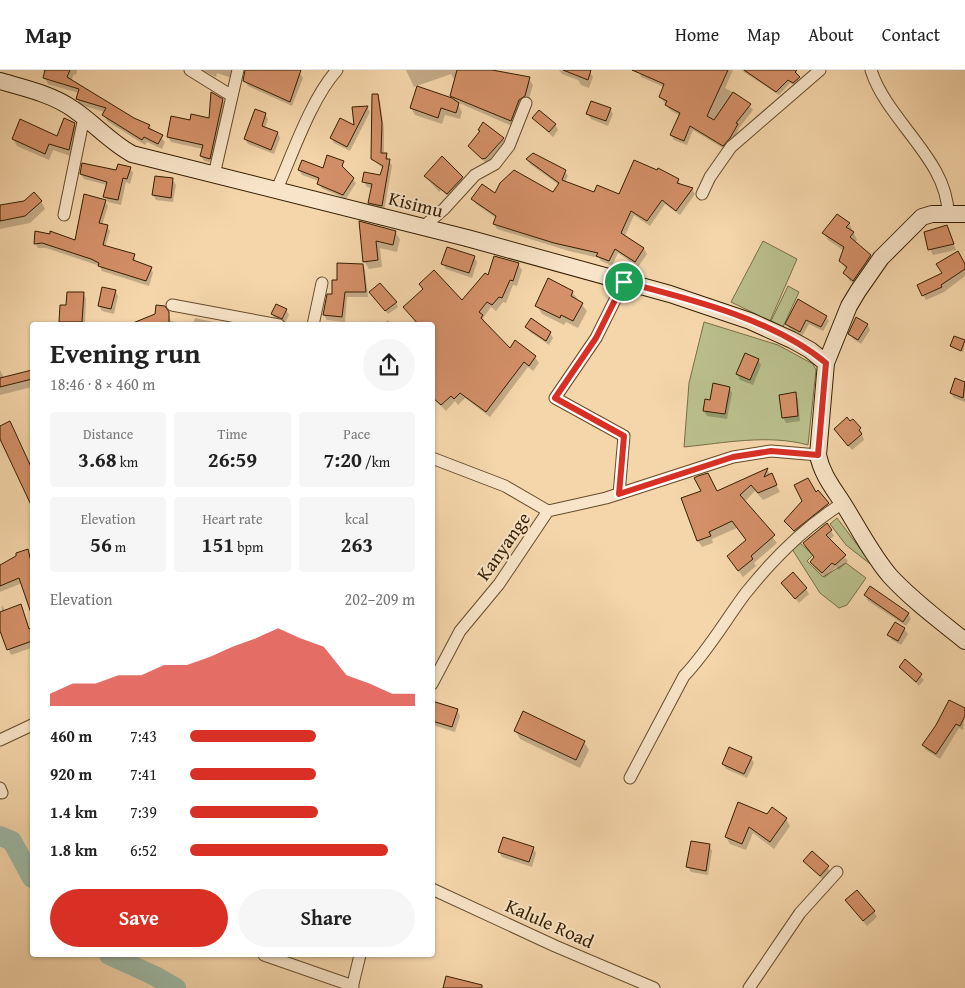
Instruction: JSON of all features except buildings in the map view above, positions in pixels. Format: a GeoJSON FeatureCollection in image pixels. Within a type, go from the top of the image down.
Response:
{"type":"FeatureCollection","features":[{"type":"Feature","properties":{"kind":"street"},"geometry":{"type":"LineString","coordinates":[[190,70],[232,96]]}},
{"type":"Feature","properties":{"kind":"street"},"geometry":{"type":"LineString","coordinates":[[214,175],[238,70]]}},
{"type":"Feature","properties":{"kind":"street"},"geometry":{"type":"LineString","coordinates":[[277,189],[316,103],[328,80],[337,70]]}},
{"type":"Feature","properties":{"kind":"street"},"geometry":{"type":"LineString","coordinates":[[702,194],[710,177],[731,147],[820,70]]}},
{"type":"Feature","properties":{"kind":"street"},"geometry":{"type":"LineString","coordinates":[[871,70],[881,93],[929,160],[940,180],[948,200],[948,214]]}},
{"type":"Feature","properties":{"kind":"street","name":"Kisimu"},"geometry":{"type":"LineString","coordinates":[[0,81],[57,100],[84,117],[117,146],[132,154],[277,189],[670,294],[750,321],[792,340],[810,350],[826,363]]}},
{"type":"Feature","properties":{"kind":"street"},"geometry":{"type":"LineString","coordinates":[[423,227],[444,209],[475,176],[494,164],[509,146],[526,103]]}},
{"type":"Feature","properties":{"kind":"street"},"geometry":{"type":"LineString","coordinates":[[64,215],[84,117]]}},
{"type":"Feature","properties":{"kind":"street"},"geometry":{"type":"LineString","coordinates":[[965,214],[927,214],[922,217],[881,258],[849,306],[826,363],[818,455],[825,476],[864,540],[889,575],[911,597],[965,641]]}},
{"type":"Feature","properties":{"kind":"street"},"geometry":{"type":"LineString","coordinates":[[619,494],[624,436],[555,398],[596,338],[624,282]]}},
{"type":"Feature","properties":{"kind":"street"},"geometry":{"type":"LineString","coordinates":[[314,322],[322,283]]}},
{"type":"Feature","properties":{"kind":"street"},"geometry":{"type":"LineString","coordinates":[[172,304],[264,322]]}},
{"type":"Feature","properties":{"kind":"street","name":"Kanyange"},"geometry":{"type":"LineString","coordinates":[[435,678],[460,632],[499,584],[548,511],[619,494],[733,457],[771,451],[818,455]]}},
{"type":"Feature","properties":{"kind":"street"},"geometry":{"type":"LineString","coordinates":[[435,459],[505,486],[548,511]]}},
{"type":"Feature","properties":{"kind":"street"},"geometry":{"type":"LineString","coordinates":[[630,778],[684,676],[746,593],[780,556],[824,515],[843,503]]}},
{"type":"Feature","properties":{"kind":"street"},"geometry":{"type":"LineString","coordinates":[[0,740],[30,726]]}},
{"type":"Feature","properties":{"kind":"street"},"geometry":{"type":"LineString","coordinates":[[750,988],[800,913],[837,872]]}},
{"type":"Feature","properties":{"kind":"street","name":"Kalule Road"},"geometry":{"type":"LineString","coordinates":[[435,890],[555,946],[654,988]]}},
{"type":"Feature","properties":{"kind":"street"},"geometry":{"type":"LineString","coordinates":[[270,957],[352,987],[360,957]]}},
{"type":"Feature","properties":{"kind":"green space"},"geometry":{"type":"Polygon","coordinates":[[[763,241],[797,259],[770,321],[731,302],[763,241]]]}},
{"type":"Feature","properties":{"kind":"green space"},"geometry":{"type":"Polygon","coordinates":[[[788,286],[799,292],[783,327],[771,321],[788,286]]]}},
{"type":"Feature","properties":{"kind":"green space"},"geometry":{"type":"Polygon","coordinates":[[[704,322],[778,345],[813,364],[816,370],[808,445],[777,440],[762,440],[684,447],[689,383],[704,322]]]}},
{"type":"Feature","properties":{"kind":"green space"},"geometry":{"type":"Polygon","coordinates":[[[837,518],[874,567],[846,545],[830,524],[837,518]]]}},
{"type":"Feature","properties":{"kind":"green space"},"geometry":{"type":"Polygon","coordinates":[[[800,543],[813,555],[807,561],[823,577],[846,563],[866,578],[847,605],[839,608],[820,593],[792,549],[800,543]]]}},
{"type":"Feature","properties":{"kind":"waterway"},"geometry":{"type":"LineString","coordinates":[[0,836],[12,841],[30,874]]}},
{"type":"Feature","properties":{"kind":"waterway"},"geometry":{"type":"LineString","coordinates":[[113,957],[176,988]]}},
{"type":"Feature","properties":{"kind":"route"},"geometry":{"type":"LineString","coordinates":[[624,282],[670,294],[750,321],[792,340],[810,350],[826,363],[818,455],[771,451],[733,457],[619,494],[624,436],[555,398],[596,338],[624,282]]}}]}
